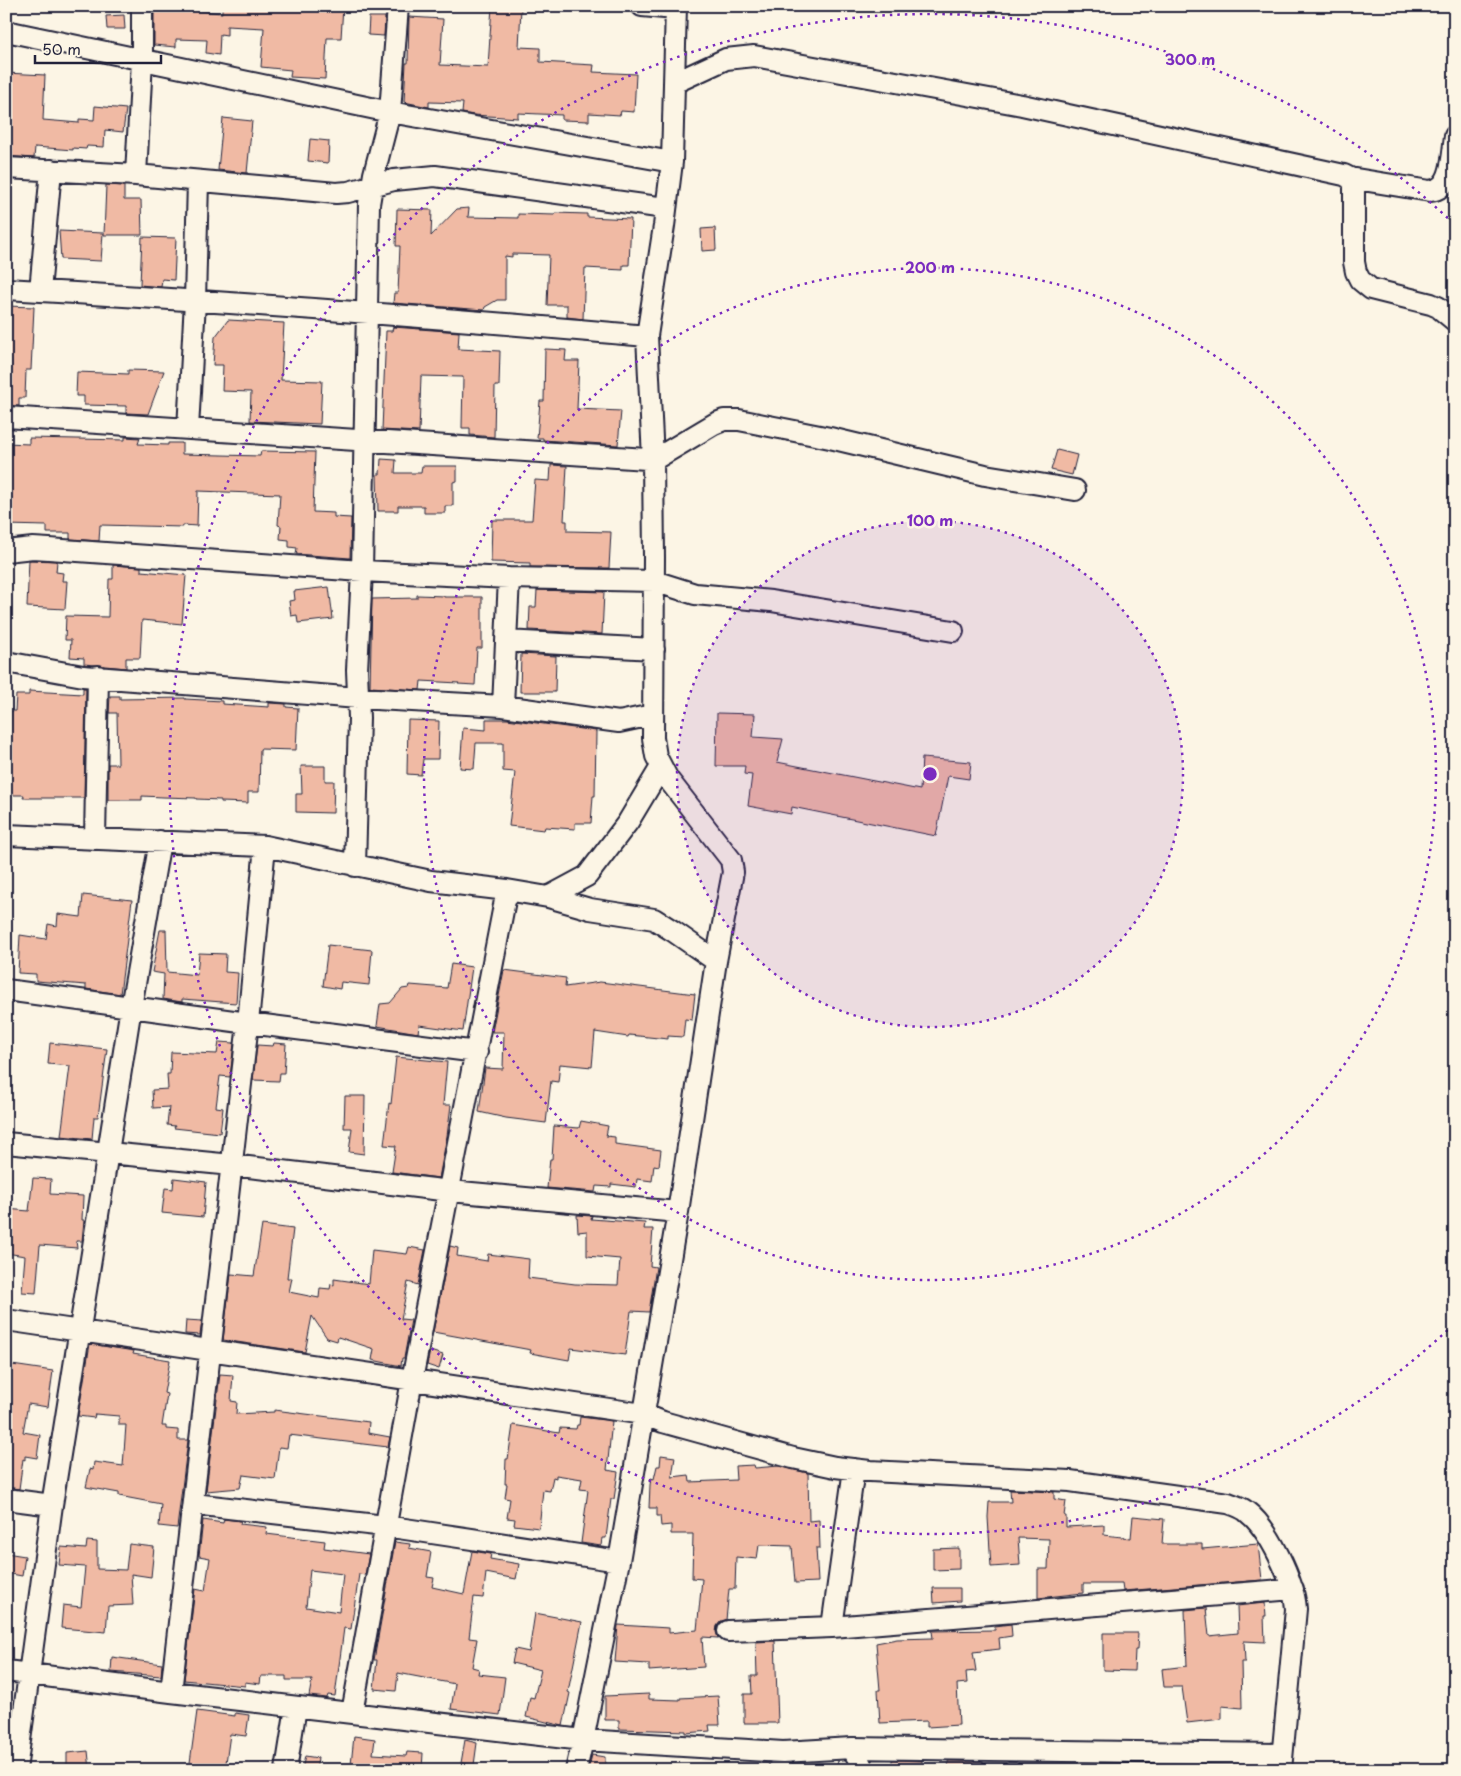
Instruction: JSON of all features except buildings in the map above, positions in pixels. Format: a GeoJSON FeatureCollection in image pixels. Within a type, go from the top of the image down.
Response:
{"type":"FeatureCollection","features":[{"type":"Feature","properties":{"kind":"street"},"geometry":{"type":"LineString","coordinates":[[136,175],[142,60],[142,6]]}},
{"type":"Feature","properties":{"kind":"street"},"geometry":{"type":"LineString","coordinates":[[355,866],[359,718],[357,670],[362,571],[368,204],[390,112],[398,6]]}},
{"type":"Feature","properties":{"kind":"street"},"geometry":{"type":"LineString","coordinates":[[576,1770],[584,1740],[619,1561],[678,1212],[716,961],[733,872],[731,860],[668,779],[656,756],[653,738],[653,459],[646,336],[672,162],[676,8],[642,6]]}},
{"type":"Feature","properties":{"kind":"street"},"geometry":{"type":"LineString","coordinates":[[6,31],[390,112],[672,162]]}},
{"type":"Feature","properties":{"kind":"street"},"geometry":{"type":"LineString","coordinates":[[674,83],[726,59],[754,56],[1022,105],[1350,178],[1430,191],[1437,190],[1443,186],[1450,170],[1455,136]]}},
{"type":"Feature","properties":{"kind":"street"},"geometry":{"type":"LineString","coordinates":[[6,168],[136,175],[336,193],[353,191],[394,180],[435,176],[666,208]]}},
{"type":"Feature","properties":{"kind":"street"},"geometry":{"type":"LineString","coordinates":[[40,291],[50,170]]}},
{"type":"Feature","properties":{"kind":"street"},"geometry":{"type":"LineString","coordinates":[[1350,178],[1354,184],[1355,192],[1354,262],[1360,280],[1370,289],[1435,305],[1455,321]]}},
{"type":"Feature","properties":{"kind":"street"},"geometry":{"type":"LineString","coordinates":[[188,429],[198,181]]}},
{"type":"Feature","properties":{"kind":"street"},"geometry":{"type":"LineString","coordinates":[[6,289],[194,301],[646,336]]}},
{"type":"Feature","properties":{"kind":"street"},"geometry":{"type":"LineString","coordinates":[[6,417],[653,459],[714,424],[724,420],[739,420],[830,438],[985,475],[1075,490]]}},
{"type":"Feature","properties":{"kind":"street"},"geometry":{"type":"LineString","coordinates":[[6,551],[33,548],[362,571],[509,578],[654,581],[695,594],[771,601],[953,631]]}},
{"type":"Feature","properties":{"kind":"street"},"geometry":{"type":"LineString","coordinates":[[503,706],[509,578]]}},
{"type":"Feature","properties":{"kind":"street"},"geometry":{"type":"LineString","coordinates":[[506,641],[654,649]]}},
{"type":"Feature","properties":{"kind":"street"},"geometry":{"type":"LineString","coordinates":[[6,662],[82,676],[358,698],[503,706],[619,722],[652,715]]}},
{"type":"Feature","properties":{"kind":"street"},"geometry":{"type":"LineString","coordinates":[[95,839],[98,676]]}},
{"type":"Feature","properties":{"kind":"street"},"geometry":{"type":"LineString","coordinates":[[548,897],[587,876],[628,822],[661,767]]}},
{"type":"Feature","properties":{"kind":"street"},"geometry":{"type":"LineString","coordinates":[[6,835],[265,846],[431,881],[507,890],[548,897],[590,909],[654,919],[716,961]]}},
{"type":"Feature","properties":{"kind":"street"},"geometry":{"type":"LineString","coordinates":[[16,1770],[52,1504],[81,1332],[131,1007],[160,841]]}},
{"type":"Feature","properties":{"kind":"street"},"geometry":{"type":"LineString","coordinates":[[171,1692],[248,1023],[265,846]]}},
{"type":"Feature","properties":{"kind":"street"},"geometry":{"type":"LineString","coordinates":[[352,1713],[412,1380],[507,890]]}},
{"type":"Feature","properties":{"kind":"street"},"geometry":{"type":"LineString","coordinates":[[6,990],[477,1052]]}},
{"type":"Feature","properties":{"kind":"street"},"geometry":{"type":"LineString","coordinates":[[6,1143],[232,1165],[450,1191],[678,1212]]}},
{"type":"Feature","properties":{"kind":"street"},"geometry":{"type":"LineString","coordinates":[[6,1320],[643,1414],[662,1422],[793,1458],[854,1469],[1070,1481],[1207,1498],[1228,1503],[1245,1510],[1254,1518],[1276,1551],[1293,1589],[1296,1609],[1282,1762],[852,1748],[781,1761],[296,1707],[6,1671]]}},
{"type":"Feature","properties":{"kind":"street"},"geometry":{"type":"LineString","coordinates":[[832,1627],[854,1469]]}},
{"type":"Feature","properties":{"kind":"street"},"geometry":{"type":"LineString","coordinates":[[6,1499],[52,1504]]}},
{"type":"Feature","properties":{"kind":"street"},"geometry":{"type":"LineString","coordinates":[[194,1504],[385,1526],[619,1561]]}},
{"type":"Feature","properties":{"kind":"street"},"geometry":{"type":"LineString","coordinates":[[728,1631],[832,1627],[1293,1589]]}},
{"type":"Feature","properties":{"kind":"street"},"geometry":{"type":"LineString","coordinates":[[286,1770],[296,1707]]}},
{"type":"Feature","properties":{"kind":"street"},"geometry":{"type":"LineString","coordinates":[[852,1748],[864,1770]]}}]}
